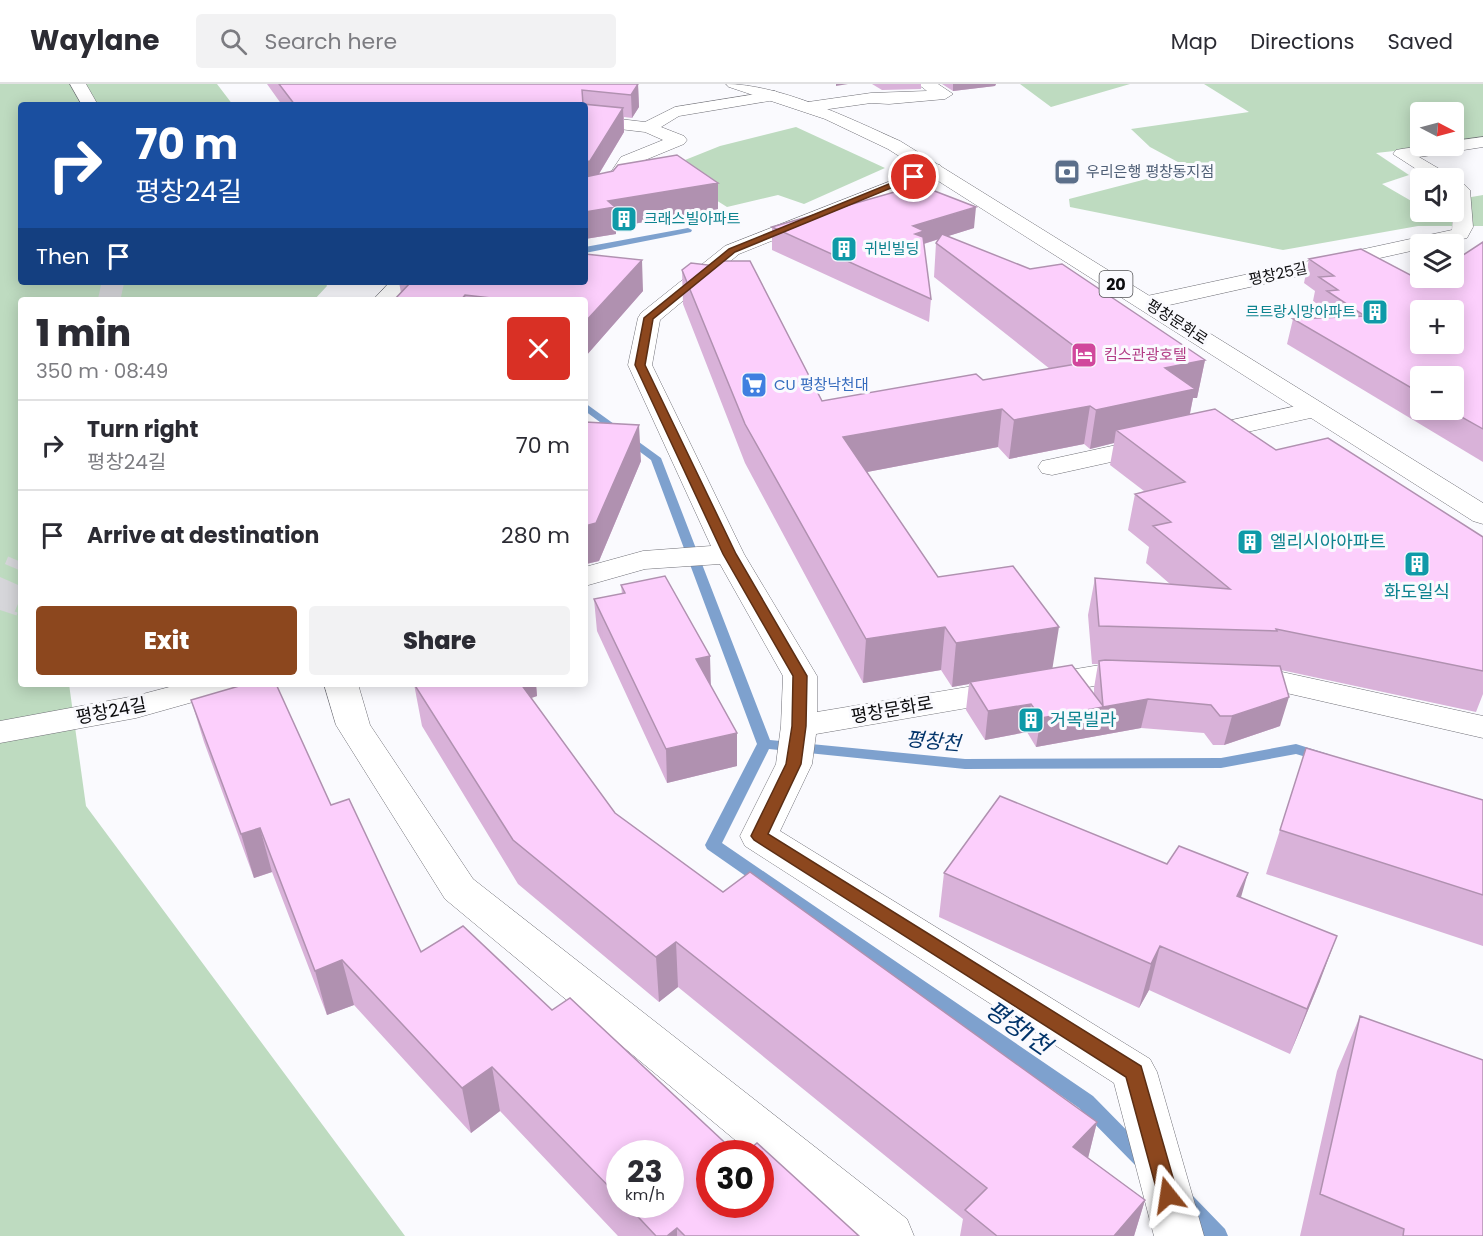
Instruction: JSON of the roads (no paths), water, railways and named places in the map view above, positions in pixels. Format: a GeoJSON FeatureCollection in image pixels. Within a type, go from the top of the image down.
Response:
{"type":"FeatureCollection","features":[{"type":"Feature","properties":{"kind":"main road"},"geometry":{"type":"LineString","coordinates":[[78,84],[88,102]]}},
{"type":"Feature","properties":{"kind":"main road","name":"평창문화로"},"geometry":{"type":"LineString","coordinates":[[734,84],[808,107],[858,127],[934,169],[1315,410],[1478,508]]}},
{"type":"Feature","properties":{"kind":"main road"},"geometry":{"type":"LineString","coordinates":[[842,84],[871,98]]}},
{"type":"Feature","properties":{"kind":"main road"},"geometry":{"type":"LineString","coordinates":[[808,107],[871,98],[889,99],[945,94],[926,84]]}},
{"type":"Feature","properties":{"kind":"main road"},"geometry":{"type":"LineString","coordinates":[[648,127],[675,112],[775,96]]}},
{"type":"Feature","properties":{"kind":"main road"},"geometry":{"type":"LineString","coordinates":[[588,120],[648,127],[678,140],[627,161],[607,191],[588,195]]}},
{"type":"Feature","properties":{"kind":"main road"},"geometry":{"type":"LineString","coordinates":[[1425,168],[1402,154],[1483,142]]}},
{"type":"Feature","properties":{"kind":"main road"},"geometry":{"type":"LineString","coordinates":[[934,169],[732,250],[649,318],[640,365],[658,428],[800,676],[799,726],[794,764],[759,836],[1134,1072],[1179,1236]]}},
{"type":"Feature","properties":{"kind":"main road","name":"평창25길"},"geometry":{"type":"LineString","coordinates":[[1147,303],[1466,235],[1464,217]]}},
{"type":"Feature","properties":{"kind":"main road"},"geometry":{"type":"LineString","coordinates":[[387,297],[399,285]]}},
{"type":"Feature","properties":{"kind":"main road"},"geometry":{"type":"LineString","coordinates":[[1052,467],[1315,410]]}},
{"type":"Feature","properties":{"kind":"main road"},"geometry":{"type":"LineString","coordinates":[[588,576],[643,560],[729,554]]}},
{"type":"Feature","properties":{"kind":"main road","name":"평창문화로"},"geometry":{"type":"LineString","coordinates":[[799,726],[1100,675],[1168,678]]}},
{"type":"Feature","properties":{"kind":"main road"},"geometry":{"type":"LineString","coordinates":[[1214,680],[1282,682],[1483,727]]}},
{"type":"Feature","properties":{"kind":"main road","name":"평창24길"},"geometry":{"type":"LineString","coordinates":[[0,732],[136,707],[205,687]]}},
{"type":"Feature","properties":{"kind":"main road"},"geometry":{"type":"LineString","coordinates":[[342,687],[353,725],[459,889],[889,1236]]}},
{"type":"Feature","properties":{"kind":"waterway","name":"평창천"},"geometry":{"type":"LineString","coordinates":[[588,249],[688,230]]}},
{"type":"Feature","properties":{"kind":"waterway","name":"평창천"},"geometry":{"type":"LineString","coordinates":[[588,408],[656,458],[764,744]]}},
{"type":"Feature","properties":{"kind":"waterway","name":"평창천"},"geometry":{"type":"LineString","coordinates":[[764,744],[965,764],[1221,763],[1296,749],[1323,757]]}},
{"type":"Feature","properties":{"kind":"waterway","name":"평창1천"},"geometry":{"type":"LineString","coordinates":[[764,744],[713,845],[1086,1102],[1143,1160]]}},
{"type":"Feature","properties":{"kind":"waterway","name":"평창1천"},"geometry":{"type":"LineString","coordinates":[[1186,1203],[1218,1236]]}},
{"type":"Feature","properties":{"kind":"tunnel"},"geometry":{"type":"LineString","coordinates":[[110,297],[112,285]]}},
{"type":"Feature","properties":{"kind":"tunnel"},"geometry":{"type":"LineString","coordinates":[[1,608],[18,569]]}},
{"type":"Feature","properties":{"kind":"place","name":"우리은행 평창동지점"},"geometry":{"type":"Point","coordinates":[1067,172]}},
{"type":"Feature","properties":{"kind":"place","name":"크래스빌아파트"},"geometry":{"type":"Point","coordinates":[624,219]}},
{"type":"Feature","properties":{"kind":"place","name":"귀빈빌딩"},"geometry":{"type":"Point","coordinates":[844,249]}},
{"type":"Feature","properties":{"kind":"place","name":"르트랑시망아파트"},"geometry":{"type":"Point","coordinates":[1375,312]}},
{"type":"Feature","properties":{"kind":"place","name":"킴스관광호텔"},"geometry":{"type":"Point","coordinates":[1084,355]}},
{"type":"Feature","properties":{"kind":"place","name":"CU 평창낙천대"},"geometry":{"type":"Point","coordinates":[754,385]}},
{"type":"Feature","properties":{"kind":"place","name":"엘리시아아파트"},"geometry":{"type":"Point","coordinates":[1250,542]}},
{"type":"Feature","properties":{"kind":"place","name":"화도일식"},"geometry":{"type":"Point","coordinates":[1417,564]}},
{"type":"Feature","properties":{"kind":"place","name":"거목빌라"},"geometry":{"type":"Point","coordinates":[1031,720]}}]}
